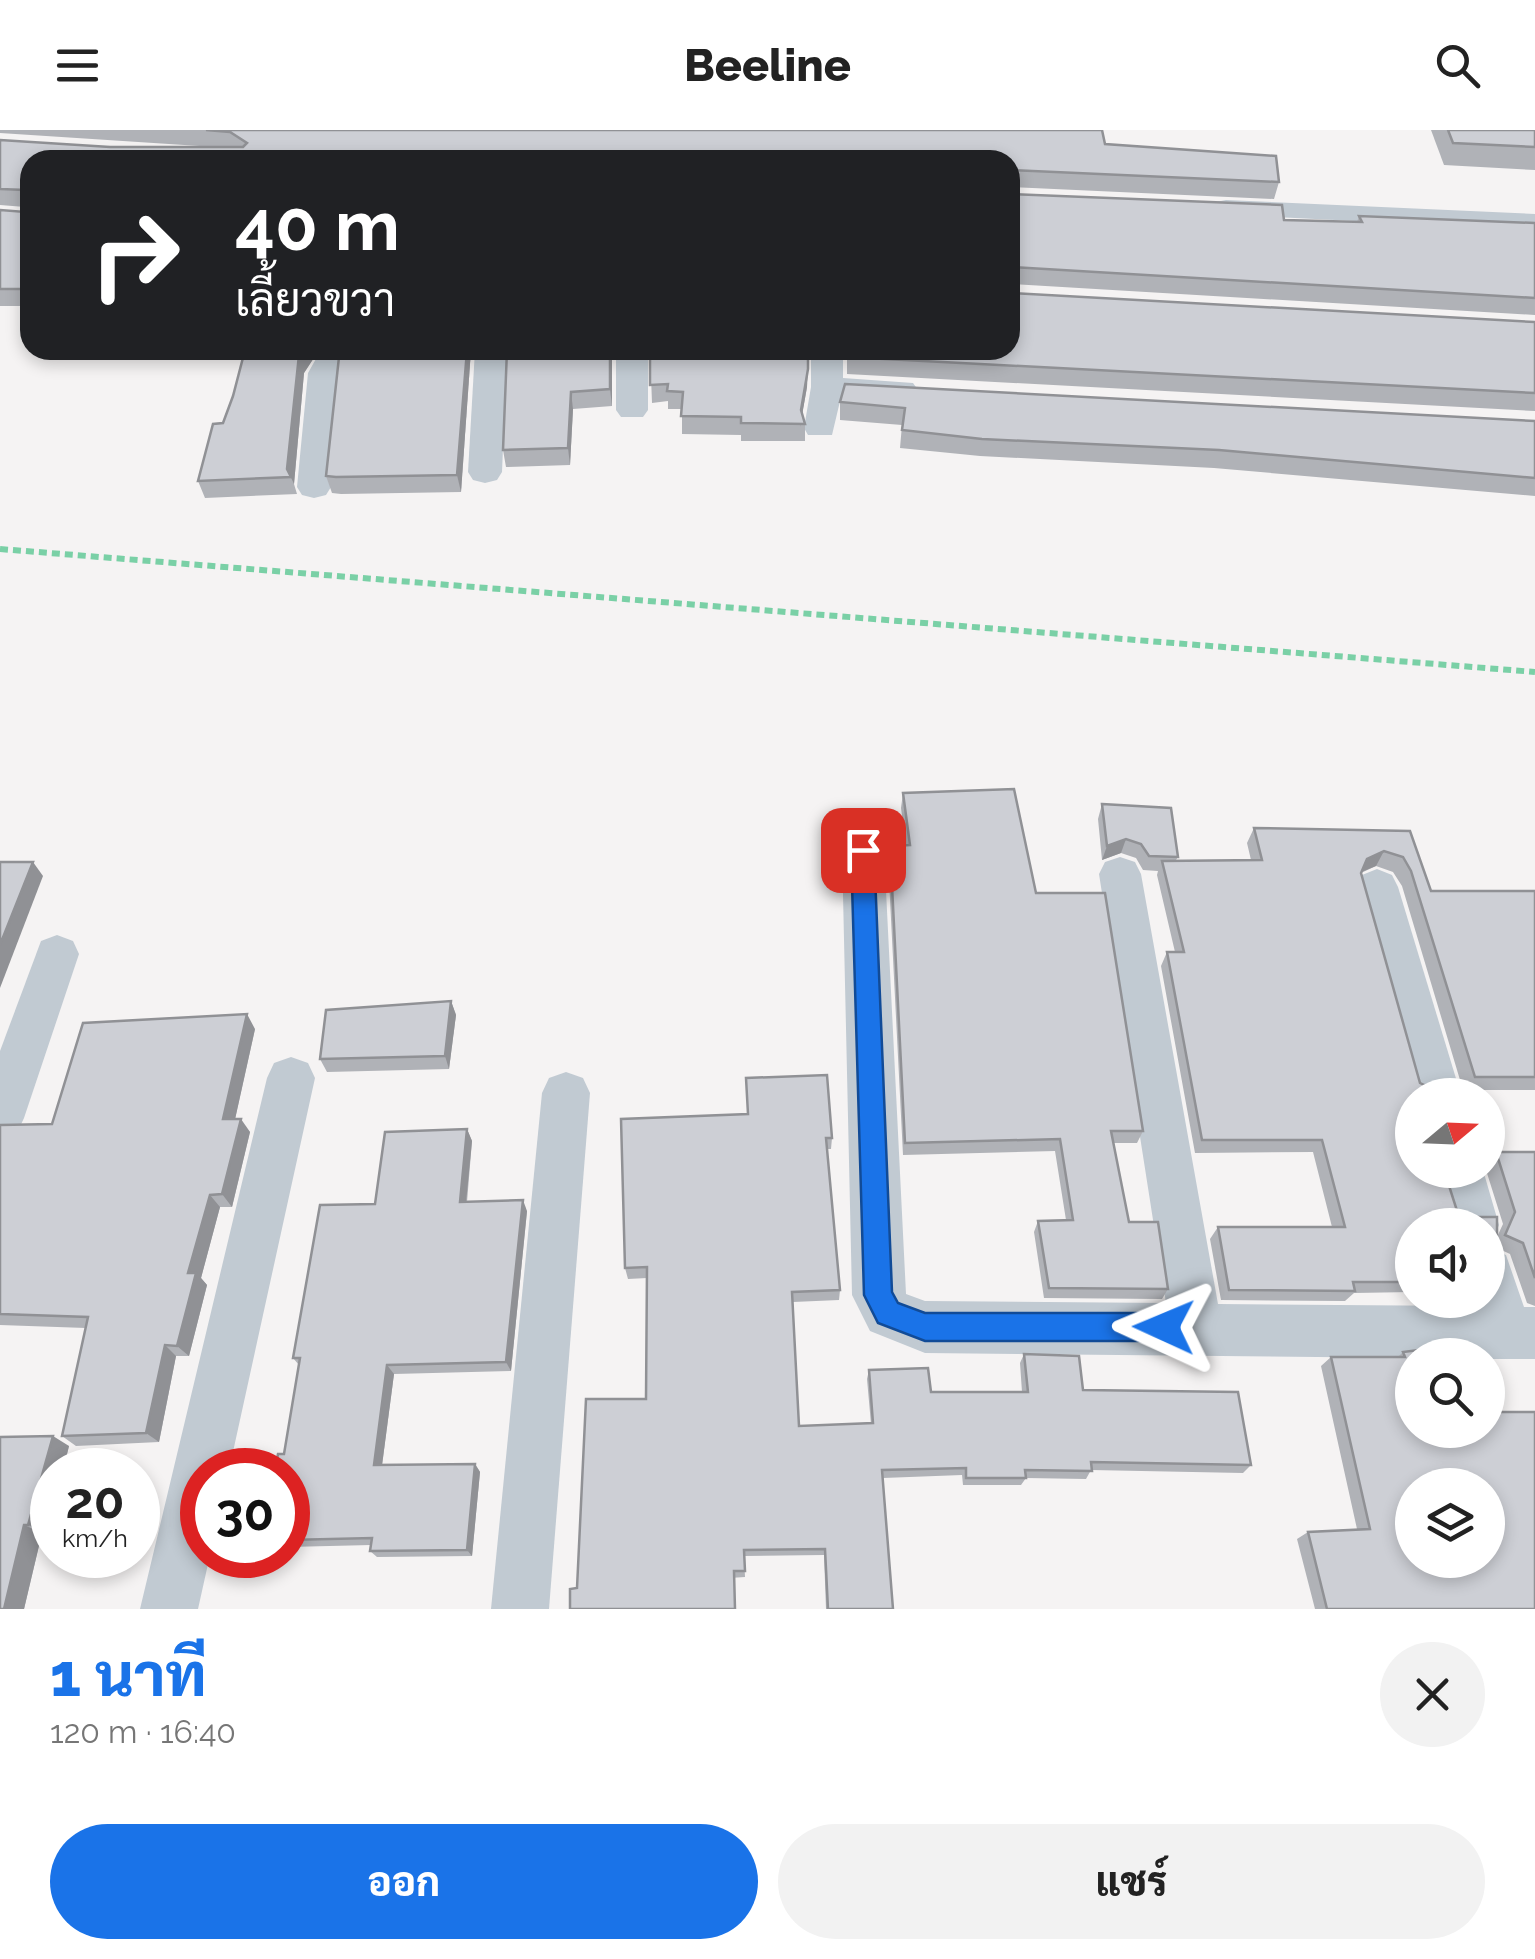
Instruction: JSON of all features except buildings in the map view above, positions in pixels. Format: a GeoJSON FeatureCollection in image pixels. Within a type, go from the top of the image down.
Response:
{"type":"FeatureCollection","features":[{"type":"Feature","properties":{"kind":"street"},"geometry":{"type":"LineString","coordinates":[[1189,207],[1535,222]]}},
{"type":"Feature","properties":{"kind":"street"},"geometry":{"type":"LineString","coordinates":[[314,487],[324,373],[331,360]]}},
{"type":"Feature","properties":{"kind":"street"},"geometry":{"type":"LineString","coordinates":[[485,472],[491,360]]}},
{"type":"Feature","properties":{"kind":"street"},"geometry":{"type":"LineString","coordinates":[[632,360],[632,410]]}},
{"type":"Feature","properties":{"kind":"street"},"geometry":{"type":"LineString","coordinates":[[820,428],[827,387],[826,360]]}},
{"type":"Feature","properties":{"kind":"street"},"geometry":{"type":"LineString","coordinates":[[827,387],[924,392]]}},
{"type":"Feature","properties":{"kind":"street"},"geometry":{"type":"LineString","coordinates":[[863,850],[878,1295],[888,1313],[925,1327],[1520,1333],[1505,1305]]}},
{"type":"Feature","properties":{"kind":"street"},"geometry":{"type":"LineString","coordinates":[[1120,874],[1196,1328]]}},
{"type":"Feature","properties":{"kind":"street"},"geometry":{"type":"LineString","coordinates":[[1378,886],[1432,1078]]}},
{"type":"Feature","properties":{"kind":"street"},"geometry":{"type":"LineString","coordinates":[[0,1118],[57,954]]}},
{"type":"Feature","properties":{"kind":"street"},"geometry":{"type":"LineString","coordinates":[[169,1609],[292,1078]]}},
{"type":"Feature","properties":{"kind":"street"},"geometry":{"type":"LineString","coordinates":[[520,1609],[566,1094]]}},
{"type":"Feature","properties":{"kind":"path"},"geometry":{"type":"LineString","coordinates":[[0,550],[1535,672]]}},
{"type":"Feature","properties":{"kind":"route"},"geometry":{"type":"LineString","coordinates":[[863,850],[878,1295],[888,1313],[925,1327],[1164,1327]]}}]}
